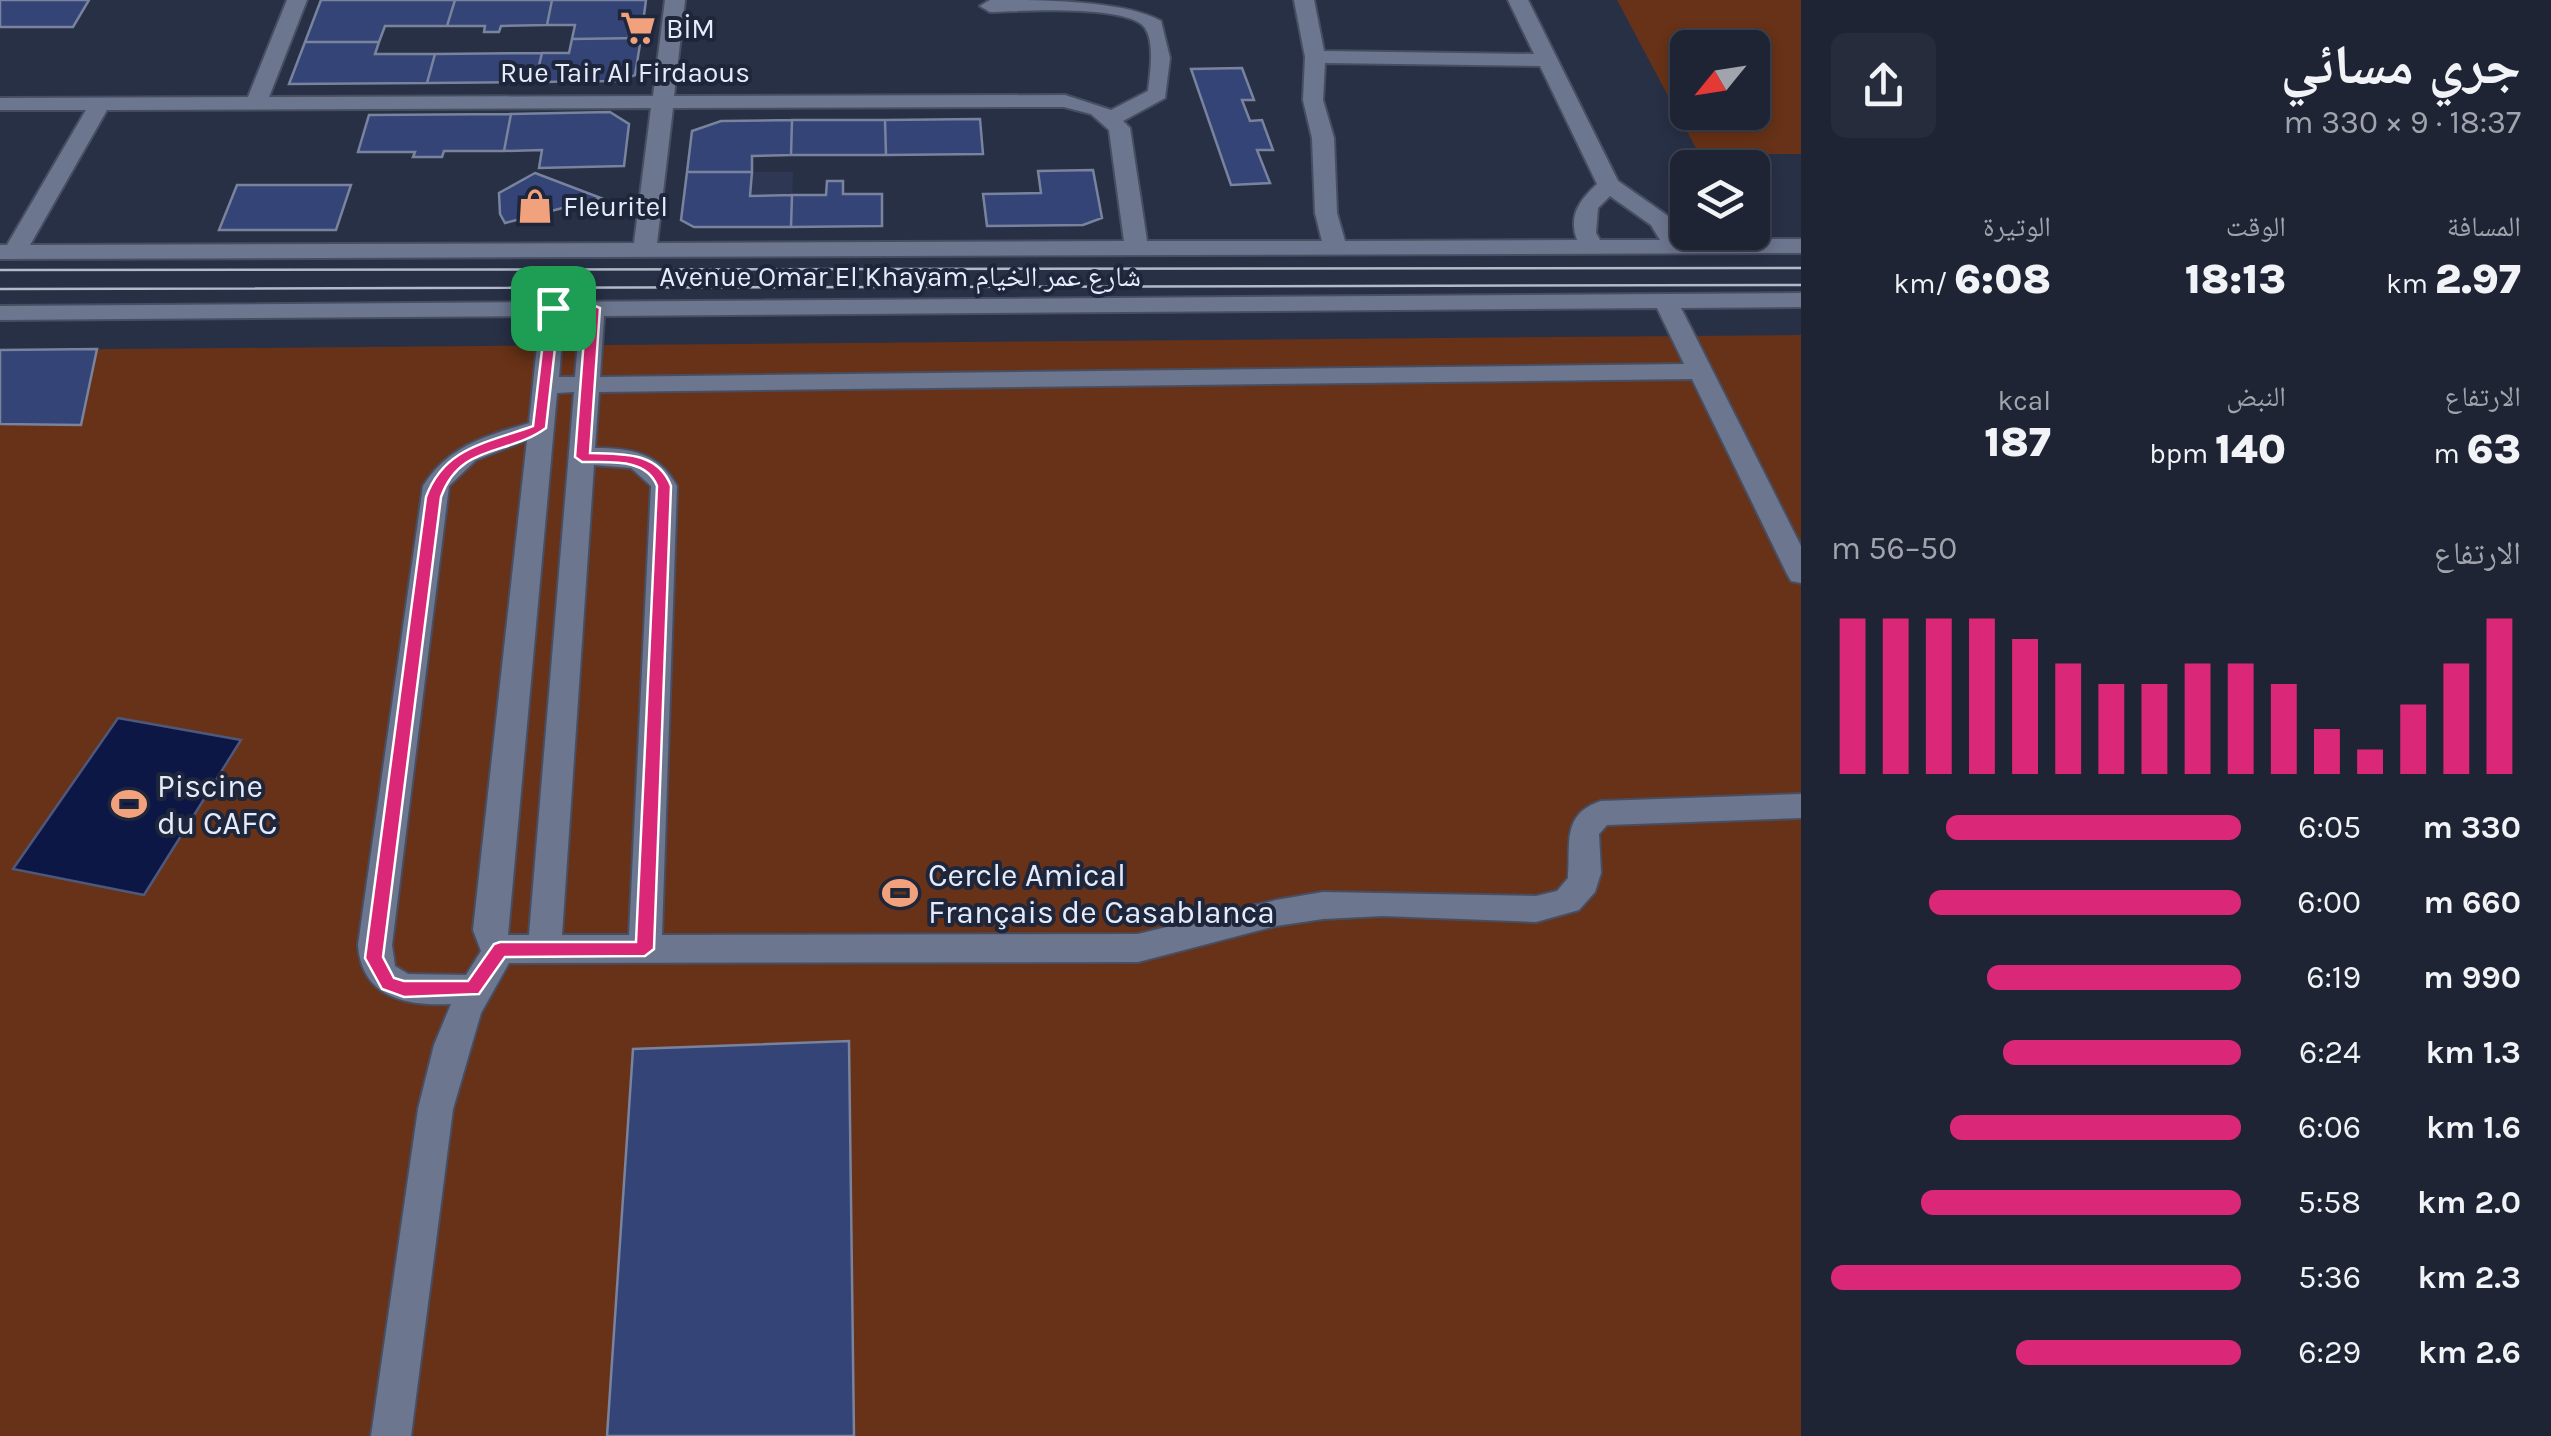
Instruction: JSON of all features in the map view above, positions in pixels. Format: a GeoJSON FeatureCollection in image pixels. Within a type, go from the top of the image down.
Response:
{"type":"FeatureCollection","features":[{"type":"Feature","properties":{"kind":"street"},"geometry":{"type":"LineString","coordinates":[[256,104],[297,0]]}},
{"type":"Feature","properties":{"kind":"street"},"geometry":{"type":"LineString","coordinates":[[645,250],[674,0]]}},
{"type":"Feature","properties":{"kind":"street"},"geometry":{"type":"LineString","coordinates":[[1304,0],[1314,57],[1313,100],[1322,138],[1326,214],[1335,247]]}},
{"type":"Feature","properties":{"kind":"street"},"geometry":{"type":"LineString","coordinates":[[1518,0],[1609,185],[1660,221],[1670,237]]}},
{"type":"Feature","properties":{"kind":"street"},"geometry":{"type":"LineString","coordinates":[[990,6],[1021,2],[1122,4],[1146,14],[1156,27],[1158,94],[1112,118],[1119,128],[1136,248]]}},
{"type":"Feature","properties":{"kind":"street"},"geometry":{"type":"LineString","coordinates":[[1314,57],[1548,60]]}},
{"type":"Feature","properties":{"kind":"street","name":"Rue Tair Al Firdaous"},"geometry":{"type":"LineString","coordinates":[[0,104],[1065,101],[1083,104],[1112,118]]}},
{"type":"Feature","properties":{"kind":"street"},"geometry":{"type":"LineString","coordinates":[[7,252],[100,104]]}},
{"type":"Feature","properties":{"kind":"street"},"geometry":{"type":"LineString","coordinates":[[1592,247],[1585,233],[1587,206],[1609,185]]}},
{"type":"Feature","properties":{"kind":"street","name":"Avenue Omar El Khayam شارع عمر الخيام"},"geometry":{"type":"LineString","coordinates":[[1770,246],[1801,246]]}},
{"type":"Feature","properties":{"kind":"street","name":"Avenue Omar El Khayam شارع عمر الخيام"},"geometry":{"type":"LineString","coordinates":[[7,252],[1670,247]]}},
{"type":"Feature","properties":{"kind":"street","name":"Avenue Omar El Khayam شارع عمر الخيام"},"geometry":{"type":"LineString","coordinates":[[0,313],[1801,300]]}},
{"type":"Feature","properties":{"kind":"street"},"geometry":{"type":"LineString","coordinates":[[1666,302],[1801,574]]}},
{"type":"Feature","properties":{"kind":"street"},"geometry":{"type":"LineString","coordinates":[[553,308],[490,937],[500,949],[1138,948],[1171,945],[1297,908],[1332,905],[1536,909],[1567,902],[1584,882],[1582,830],[1592,817],[1601,813],[1801,806]]}},
{"type":"Feature","properties":{"kind":"street"},"geometry":{"type":"LineString","coordinates":[[544,951],[593,308]]}},
{"type":"Feature","properties":{"kind":"street"},"geometry":{"type":"LineString","coordinates":[[544,385],[1701,371]]}},
{"type":"Feature","properties":{"kind":"street"},"geometry":{"type":"LineString","coordinates":[[472,989],[423,990],[388,983],[378,972],[375,945],[436,486],[450,466],[474,450],[539,428]]}},
{"type":"Feature","properties":{"kind":"street"},"geometry":{"type":"LineString","coordinates":[[582,457],[636,460],[660,475],[664,486],[645,949]]}},
{"type":"Feature","properties":{"kind":"street"},"geometry":{"type":"LineString","coordinates":[[522,608],[571,604]]}},
{"type":"Feature","properties":{"kind":"street"},"geometry":{"type":"LineString","coordinates":[[498,844],[554,840]]}},
{"type":"Feature","properties":{"kind":"street"},"geometry":{"type":"LineString","coordinates":[[391,1436],[438,1091],[446,1056],[472,989],[500,949]]}},
{"type":"Feature","properties":{"kind":"shaded area"},"geometry":{"type":"Polygon","coordinates":[[[1617,0],[1801,0],[1801,154],[1697,150],[1686,130],[1770,130],[1770,30],[1670,30],[1670,100],[1617,0]]]}},
{"type":"Feature","properties":{"kind":"shaded area"},"geometry":{"type":"Polygon","coordinates":[[[687,172],[793,172],[791,227],[694,227],[681,220],[687,172]]]}},
{"type":"Feature","properties":{"kind":"shaded area","name":"Cercle Amical Français de Casablanca"},"geometry":{"type":"Polygon","coordinates":[[[1801,335],[1801,1436],[0,1436],[0,350],[1801,335]]]}},
{"type":"Feature","properties":{"kind":"shaded area","name":"Piscine du CAFC"},"geometry":{"type":"Polygon","coordinates":[[[118,718],[241,740],[144,895],[13,869],[118,718]]]}},
{"type":"Feature","properties":{"kind":"building"},"geometry":{"type":"Polygon","coordinates":[[[0,0],[89,0],[73,27],[0,27],[0,0]]]}},
{"type":"Feature","properties":{"kind":"building"},"geometry":{"type":"Polygon","coordinates":[[[321,0],[455,0],[447,26],[385,26],[379,42],[305,42],[321,0]]]}},
{"type":"Feature","properties":{"kind":"building"},"geometry":{"type":"Polygon","coordinates":[[[455,0],[552,0],[547,25],[501,26],[499,32],[484,32],[485,26],[447,26],[455,0]]]}},
{"type":"Feature","properties":{"kind":"building"},"geometry":{"type":"Polygon","coordinates":[[[552,0],[646,0],[641,38],[572,39],[575,25],[547,25],[552,0]]]}},
{"type":"Feature","properties":{"kind":"building"},"geometry":{"type":"Polygon","coordinates":[[[641,38],[635,75],[621,81],[535,82],[542,53],[569,53],[572,39],[641,38]]]}},
{"type":"Feature","properties":{"kind":"building"},"geometry":{"type":"Polygon","coordinates":[[[305,42],[379,42],[375,54],[435,54],[427,83],[289,84],[305,42]]]}},
{"type":"Feature","properties":{"kind":"building"},"geometry":{"type":"Polygon","coordinates":[[[542,53],[535,82],[427,83],[435,54],[542,53]]]}},
{"type":"Feature","properties":{"kind":"building"},"geometry":{"type":"Polygon","coordinates":[[[1242,68],[1254,100],[1242,100],[1250,121],[1262,120],[1273,150],[1257,150],[1270,183],[1231,185],[1191,69],[1242,68]]]}},
{"type":"Feature","properties":{"kind":"building"},"geometry":{"type":"Polygon","coordinates":[[[610,112],[629,124],[624,166],[539,168],[542,150],[504,151],[511,114],[610,112]]]}},
{"type":"Feature","properties":{"kind":"building"},"geometry":{"type":"Polygon","coordinates":[[[511,114],[504,151],[444,151],[442,157],[413,157],[415,152],[358,152],[369,115],[511,114]]]}},
{"type":"Feature","properties":{"kind":"building"},"geometry":{"type":"Polygon","coordinates":[[[980,119],[983,154],[886,155],[885,120],[980,119]]]}},
{"type":"Feature","properties":{"kind":"building"},"geometry":{"type":"Polygon","coordinates":[[[792,120],[791,155],[752,156],[752,172],[687,172],[692,131],[721,121],[792,120]]]}},
{"type":"Feature","properties":{"kind":"building"},"geometry":{"type":"Polygon","coordinates":[[[792,120],[885,120],[886,155],[791,155],[792,120]]]}},
{"type":"Feature","properties":{"kind":"building"},"geometry":{"type":"Polygon","coordinates":[[[1093,170],[1102,218],[1083,225],[987,226],[983,194],[1041,193],[1038,171],[1093,170]]]}},
{"type":"Feature","properties":{"kind":"building"},"geometry":{"type":"Polygon","coordinates":[[[687,172],[752,172],[750,196],[792,195],[791,227],[694,227],[681,220],[687,172]]]}},
{"type":"Feature","properties":{"kind":"building","name":"Fleuritel"},"geometry":{"type":"Polygon","coordinates":[[[535,173],[601,198],[505,223],[500,214],[499,193],[535,173]]]}},
{"type":"Feature","properties":{"kind":"building"},"geometry":{"type":"Polygon","coordinates":[[[827,181],[843,181],[843,194],[882,194],[882,226],[791,227],[792,195],[826,195],[827,181]]]}},
{"type":"Feature","properties":{"kind":"building"},"geometry":{"type":"Polygon","coordinates":[[[237,185],[351,185],[336,230],[219,230],[237,185]]]}},
{"type":"Feature","properties":{"kind":"building"},"geometry":{"type":"Polygon","coordinates":[[[97,349],[81,425],[0,424],[0,350],[97,349]]]}},
{"type":"Feature","properties":{"kind":"building"},"geometry":{"type":"Polygon","coordinates":[[[849,1041],[854,1436],[607,1436],[633,1049],[849,1041]]]}},
{"type":"Feature","properties":{"kind":"tram line"},"geometry":{"type":"LineString","coordinates":[[0,270],[1801,268]]}},
{"type":"Feature","properties":{"kind":"tram line"},"geometry":{"type":"LineString","coordinates":[[0,289],[1801,285]]}},
{"type":"Feature","properties":{"kind":"place","name":"BİM"},"geometry":{"type":"Point","coordinates":[638,28]}},
{"type":"Feature","properties":{"kind":"place","name":"Fleuritel"},"geometry":{"type":"Point","coordinates":[535,206]}},
{"type":"Feature","properties":{"kind":"place","name":"Piscine du CAFC"},"geometry":{"type":"Point","coordinates":[129,804]}},
{"type":"Feature","properties":{"kind":"place","name":"Cercle Amical Français de Casablanca"},"geometry":{"type":"Point","coordinates":[900,893]}},
{"type":"Feature","properties":{"kind":"route"},"geometry":{"type":"LineString","coordinates":[[553,308],[593,308],[582,457],[636,460],[660,475],[664,486],[645,949],[500,949],[472,989],[404,989],[388,983],[378,972],[374,958],[436,486],[461,457],[539,428],[553,308]]}}]}
